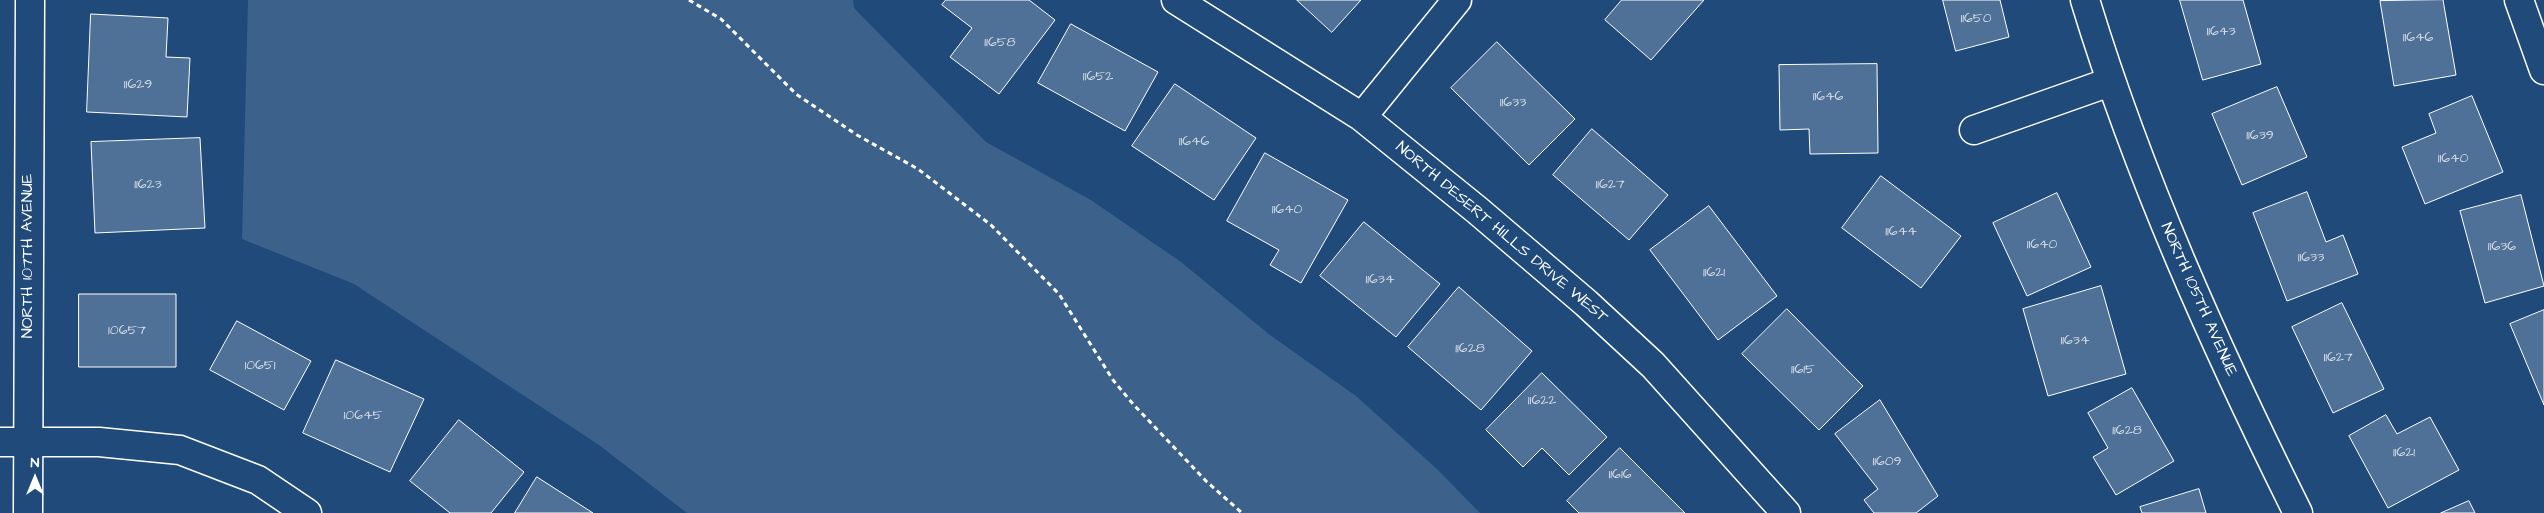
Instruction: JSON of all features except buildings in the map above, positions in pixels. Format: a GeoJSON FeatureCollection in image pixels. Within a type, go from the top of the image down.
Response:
{"type":"FeatureCollection","features":[{"type":"Feature","properties":{"kind":"street","name":"NORTH 107TH AVENUE"},"geometry":{"type":"LineString","coordinates":[[28,513],[30,0]]}},
{"type":"Feature","properties":{"kind":"street","name":"NORTH DESERT HILLS DRIVE WEST"},"geometry":{"type":"LineString","coordinates":[[1176,0],[1362,117],[1484,216],[1640,352],[1786,513]]}},
{"type":"Feature","properties":{"kind":"street"},"geometry":{"type":"LineString","coordinates":[[1362,117],[1457,0]]}},
{"type":"Feature","properties":{"kind":"street","name":"NORTH 105TH AVENUE"},"geometry":{"type":"LineString","coordinates":[[2085,0],[2110,82],[2190,285],[2298,513]]}},
{"type":"Feature","properties":{"kind":"street"},"geometry":{"type":"LineString","coordinates":[[2519,0],[2544,70]]}},
{"type":"Feature","properties":{"kind":"street"},"geometry":{"type":"LineString","coordinates":[[1974,130],[2110,82]]}},
{"type":"Feature","properties":{"kind":"street"},"geometry":{"type":"LineString","coordinates":[[0,442],[99,442],[180,450],[258,480],[307,513]]}},
{"type":"Feature","properties":{"kind":"path"},"geometry":{"type":"LineString","coordinates":[[689,0],[721,19],[796,94],[833,120],[918,169],[991,224],[1059,294],[1074,314],[1113,380],[1133,404],[1206,481],[1242,513]]}},
{"type":"Feature","properties":{"kind":"shaded area"},"geometry":{"type":"Polygon","coordinates":[[[248,0],[853,0],[854,8],[986,142],[1091,200],[1181,262],[1270,335],[1356,396],[1438,470],[1480,513],[687,513],[599,445],[354,284],[242,239],[248,0]]]}}]}
